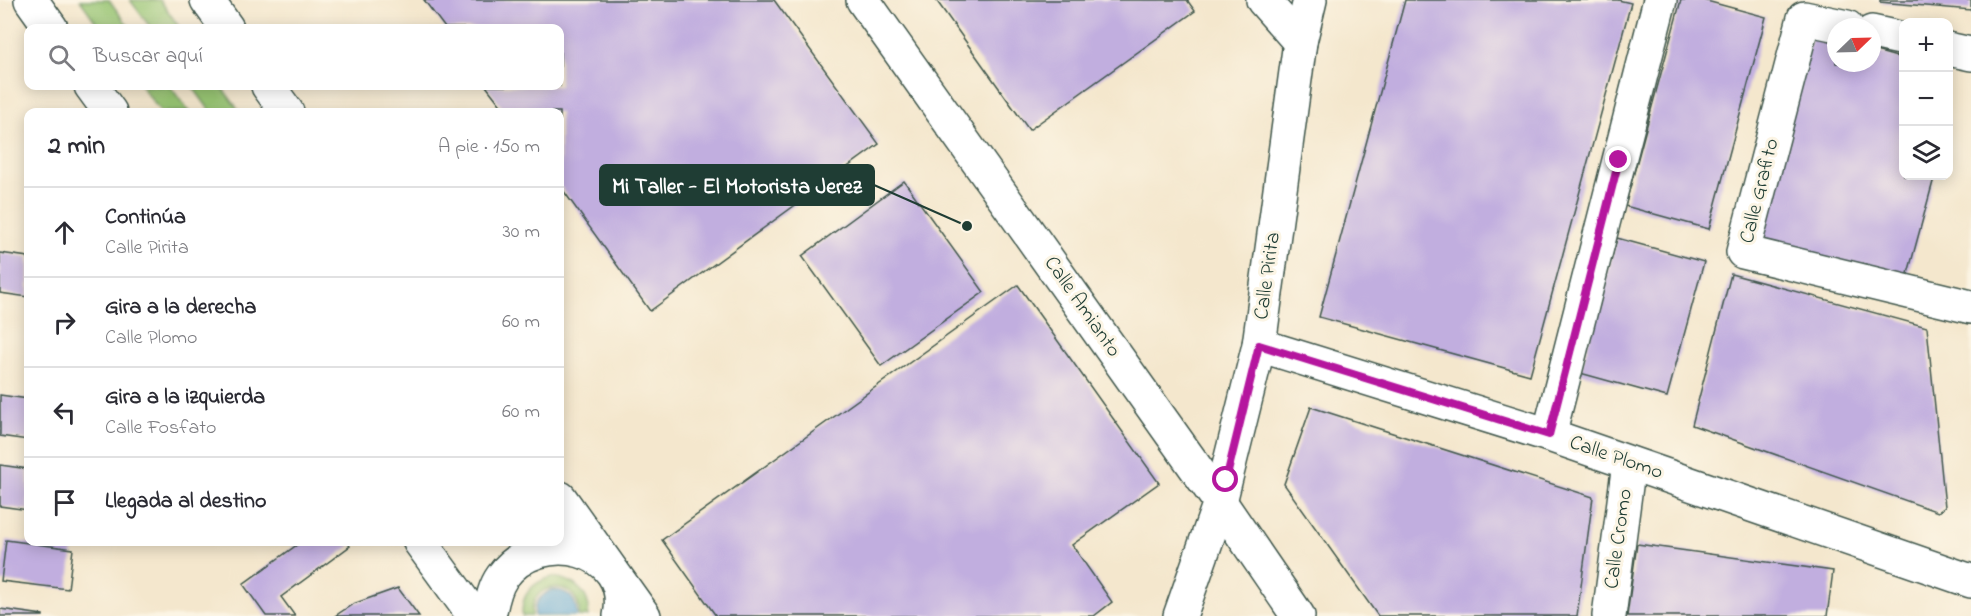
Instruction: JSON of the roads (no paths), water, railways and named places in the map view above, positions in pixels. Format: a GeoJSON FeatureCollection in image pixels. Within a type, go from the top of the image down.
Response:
{"type":"FeatureCollection","features":[{"type":"Feature","properties":{"kind":"street"},"geometry":{"type":"LineString","coordinates":[[31,0],[48,24]]}},
{"type":"Feature","properties":{"kind":"street"},"geometry":{"type":"LineString","coordinates":[[207,0],[224,24]]}},
{"type":"Feature","properties":{"kind":"street","name":"Calle Amianto"},"geometry":{"type":"LineString","coordinates":[[863,0],[1220,502],[1298,616]]}},
{"type":"Feature","properties":{"kind":"street"},"geometry":{"type":"LineString","coordinates":[[1263,0],[1299,42]]}},
{"type":"Feature","properties":{"kind":"street","name":"Calle Pirita"},"geometry":{"type":"LineString","coordinates":[[1180,616],[1220,502],[1259,345],[1299,42],[1310,0]]}},
{"type":"Feature","properties":{"kind":"street"},"geometry":{"type":"LineString","coordinates":[[1549,435],[1660,0]]}},
{"type":"Feature","properties":{"kind":"street","name":"Calle Grafito"},"geometry":{"type":"LineString","coordinates":[[1827,23],[1804,18],[1743,252],[1971,307]]}},
{"type":"Feature","properties":{"kind":"street"},"geometry":{"type":"LineString","coordinates":[[1881,35],[1899,38]]}},
{"type":"Feature","properties":{"kind":"street"},"geometry":{"type":"LineString","coordinates":[[1953,50],[1971,54]]}},
{"type":"Feature","properties":{"kind":"street"},"geometry":{"type":"LineString","coordinates":[[94,90],[107,108]]}},
{"type":"Feature","properties":{"kind":"street"},"geometry":{"type":"LineString","coordinates":[[270,90],[284,108]]}},
{"type":"Feature","properties":{"kind":"street","name":"Calle Plomo"},"geometry":{"type":"LineString","coordinates":[[1259,345],[1549,435],[1971,581]]}},
{"type":"Feature","properties":{"kind":"street","name":"Calle Cromo"},"geometry":{"type":"LineString","coordinates":[[1609,616],[1629,463]]}},
{"type":"Feature","properties":{"kind":"street"},"geometry":{"type":"LineString","coordinates":[[564,504],[644,616]]}},
{"type":"Feature","properties":{"kind":"street"},"geometry":{"type":"LineString","coordinates":[[423,546],[474,616]]}},
{"type":"Feature","properties":{"kind":"street"},"geometry":{"type":"LineString","coordinates":[[489,616],[493,596],[503,576],[536,551],[556,547],[577,549],[596,556],[612,571],[620,591],[620,616]]}},
{"type":"Feature","properties":{"kind":"water"},"geometry":{"type":"Polygon","coordinates":[[[551,590],[562,591],[570,596],[577,610],[577,616],[535,616],[538,600],[551,590]]]}},
{"type":"Feature","properties":{"kind":"place","name":"Mi Taller - El Motorista Jerez"},"geometry":{"type":"Point","coordinates":[967,226]}}]}
